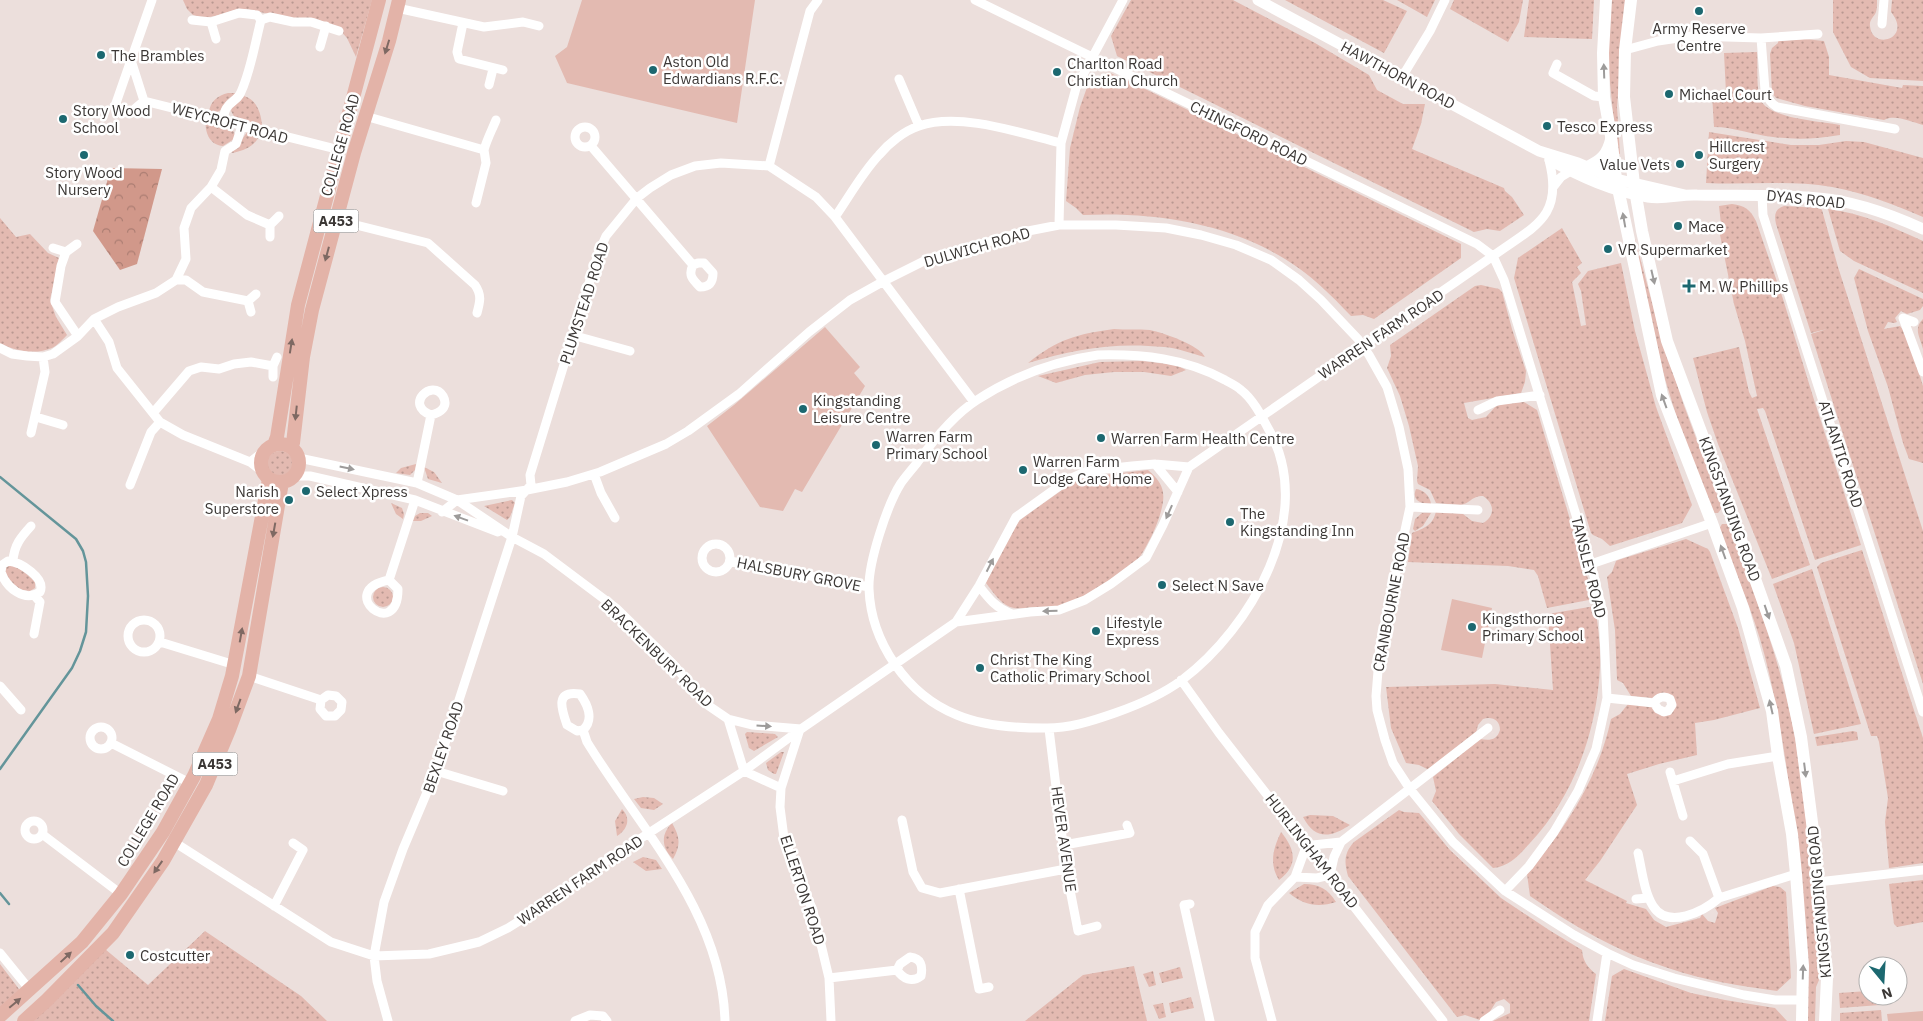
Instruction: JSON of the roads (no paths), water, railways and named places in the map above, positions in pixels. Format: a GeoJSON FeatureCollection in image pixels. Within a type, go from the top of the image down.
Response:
{"type":"FeatureCollection","features":[{"type":"Feature","properties":{"kind":"main road","name":"COLLEGE ROAD"},"geometry":{"type":"LineString","coordinates":[[270,448],[278,437],[298,305],[379,0]]}},
{"type":"Feature","properties":{"kind":"main road","name":"KINGSTANDING ROAD"},"geometry":{"type":"LineString","coordinates":[[1606,0],[1603,53],[1604,97],[1616,179],[1628,241],[1662,395],[1743,608],[1772,711],[1792,834],[1796,874],[1803,966],[1802,1021]]}},
{"type":"Feature","properties":{"kind":"main road","name":"KINGSTANDING ROAD"},"geometry":{"type":"LineString","coordinates":[[1631,0],[1625,50],[1624,97],[1635,190],[1644,240],[1668,341],[1786,666],[1801,737],[1818,882],[1827,978],[1826,1021]]}},
{"type":"Feature","properties":{"kind":"main road","name":"COLLEGE ROAD"},"geometry":{"type":"LineString","coordinates":[[290,446],[293,443],[303,357],[312,310],[398,4]]}},
{"type":"Feature","properties":{"kind":"main road"},"geometry":{"type":"LineString","coordinates":[[290,446],[298,454],[299,469],[277,477],[261,460],[270,448],[290,446]]}},
{"type":"Feature","properties":{"kind":"main road","name":"COLLEGE ROAD"},"geometry":{"type":"LineString","coordinates":[[0,1016],[82,942],[121,894],[163,832],[190,784],[219,719],[235,665],[277,477]]}},
{"type":"Feature","properties":{"kind":"main road","name":"A453"},"geometry":{"type":"LineString","coordinates":[[24,1021],[113,933],[174,842],[206,785],[249,676],[277,477]]}},
{"type":"Feature","properties":{"kind":"main road"},"geometry":{"type":"LineString","coordinates":[[1712,523],[1733,517]]}},
{"type":"Feature","properties":{"kind":"main road"},"geometry":{"type":"LineString","coordinates":[[163,832],[174,842]]}},
{"type":"Feature","properties":{"kind":"street"},"geometry":{"type":"LineString","coordinates":[[131,60],[144,101],[131,112],[121,113],[116,106],[131,60],[152,0]]}},
{"type":"Feature","properties":{"kind":"street"},"geometry":{"type":"LineString","coordinates":[[769,166],[810,11],[818,0]]}},
{"type":"Feature","properties":{"kind":"street","name":"CHINGFORD ROAD"},"geometry":{"type":"LineString","coordinates":[[975,0],[1477,244],[1493,256]]}},
{"type":"Feature","properties":{"kind":"street"},"geometry":{"type":"LineString","coordinates":[[1059,224],[1061,143],[1076,88],[1123,0]]}},
{"type":"Feature","properties":{"kind":"street","name":"HAWTHORN ROAD"},"geometry":{"type":"LineString","coordinates":[[1258,0],[1539,151],[1571,171],[1619,192],[1635,190]]}},
{"type":"Feature","properties":{"kind":"street"},"geometry":{"type":"LineString","coordinates":[[1402,77],[1430,31],[1445,0]]}},
{"type":"Feature","properties":{"kind":"street"},"geometry":{"type":"LineString","coordinates":[[1882,24],[1884,0]]}},
{"type":"Feature","properties":{"kind":"street"},"geometry":{"type":"LineString","coordinates":[[398,4],[463,23],[484,27],[523,22],[539,26]]}},
{"type":"Feature","properties":{"kind":"street"},"geometry":{"type":"LineString","coordinates":[[192,20],[211,22],[239,13],[257,15],[261,20]]}},
{"type":"Feature","properties":{"kind":"street"},"geometry":{"type":"LineString","coordinates":[[261,20],[270,17],[293,22],[311,22],[338,31]]}},
{"type":"Feature","properties":{"kind":"street"},"geometry":{"type":"LineString","coordinates":[[224,120],[223,111],[240,94],[261,20]]}},
{"type":"Feature","properties":{"kind":"street"},"geometry":{"type":"LineString","coordinates":[[211,22],[216,39]]}},
{"type":"Feature","properties":{"kind":"street"},"geometry":{"type":"LineString","coordinates":[[463,23],[457,52],[460,59],[503,70]]}},
{"type":"Feature","properties":{"kind":"street"},"geometry":{"type":"LineString","coordinates":[[320,47],[326,26]]}},
{"type":"Feature","properties":{"kind":"street"},"geometry":{"type":"LineString","coordinates":[[1625,50],[1692,36],[1761,38],[1818,34]]}},
{"type":"Feature","properties":{"kind":"street"},"geometry":{"type":"LineString","coordinates":[[1761,38],[1766,96],[1777,107],[1895,129]]}},
{"type":"Feature","properties":{"kind":"street"},"geometry":{"type":"LineString","coordinates":[[1557,64],[1552,73],[1594,96],[1604,97]]}},
{"type":"Feature","properties":{"kind":"street"},"geometry":{"type":"LineString","coordinates":[[489,85],[493,68]]}},
{"type":"Feature","properties":{"kind":"street"},"geometry":{"type":"LineString","coordinates":[[899,79],[919,126]]}},
{"type":"Feature","properties":{"kind":"street","name":"WEYCROFT ROAD"},"geometry":{"type":"LineString","coordinates":[[144,101],[340,150]]}},
{"type":"Feature","properties":{"kind":"street"},"geometry":{"type":"LineString","coordinates":[[365,116],[484,150]]}},
{"type":"Feature","properties":{"kind":"street"},"geometry":{"type":"LineString","coordinates":[[476,203],[486,163],[484,150],[488,134],[496,120]]}},
{"type":"Feature","properties":{"kind":"street"},"geometry":{"type":"LineString","coordinates":[[834,217],[878,155],[893,141],[919,126],[940,122],[958,122],[990,126],[1061,143]]}},
{"type":"Feature","properties":{"kind":"street"},"geometry":{"type":"LineString","coordinates":[[0,348],[12,354],[43,357],[53,354],[78,336],[94,319],[118,307],[156,293],[176,280],[186,259],[184,228],[191,208],[211,187],[220,170],[225,151],[236,144],[242,126]]}},
{"type":"Feature","properties":{"kind":"street"},"geometry":{"type":"LineString","coordinates":[[1586,167],[1600,160],[1605,154],[1611,136]]}},
{"type":"Feature","properties":{"kind":"street"},"geometry":{"type":"LineString","coordinates":[[591,146],[693,265]]}},
{"type":"Feature","properties":{"kind":"street","name":"HAWTHORN ROAD"},"geometry":{"type":"LineString","coordinates":[[1551,158],[1586,167],[1616,179],[1635,190]]}},
{"type":"Feature","properties":{"kind":"street","name":"WARREN FARM ROAD"},"geometry":{"type":"LineString","coordinates":[[956,622],[1059,610],[1086,600],[1146,558],[1189,467],[1493,256],[1540,221],[1552,202],[1554,186],[1551,158]]}},
{"type":"Feature","properties":{"kind":"street","name":"PLUMSTEAD ROAD"},"geometry":{"type":"LineString","coordinates":[[512,537],[521,496],[530,485],[530,475],[600,248],[617,220],[636,198],[670,175],[695,166],[721,163],[769,166],[816,197],[884,281],[974,402]]}},
{"type":"Feature","properties":{"kind":"street"},"geometry":{"type":"LineString","coordinates":[[1554,186],[1561,177],[1571,171]]}},
{"type":"Feature","properties":{"kind":"street"},"geometry":{"type":"LineString","coordinates":[[211,187],[247,215],[270,225]]}},
{"type":"Feature","properties":{"kind":"street","name":"DYAS ROAD"},"geometry":{"type":"LineString","coordinates":[[1635,190],[1685,195],[1762,195],[1820,198],[1862,206],[1923,230]]}},
{"type":"Feature","properties":{"kind":"street","name":"ATLANTIC ROAD"},"geometry":{"type":"LineString","coordinates":[[1762,195],[1763,215],[1923,712]]}},
{"type":"Feature","properties":{"kind":"street"},"geometry":{"type":"LineString","coordinates":[[270,236],[270,225],[279,216]]}},
{"type":"Feature","properties":{"kind":"street"},"geometry":{"type":"LineString","coordinates":[[336,220],[428,243],[475,285],[479,291],[480,299],[477,313]]}},
{"type":"Feature","properties":{"kind":"street","name":"DULWICH ROAD"},"geometry":{"type":"LineString","coordinates":[[527,490],[567,482],[594,474],[637,457],[688,431],[739,394],[809,332],[850,300],[928,259],[1023,232],[1059,224],[1166,228],[1236,245],[1271,260],[1299,280],[1345,325],[1362,347]]}},
{"type":"Feature","properties":{"kind":"street"},"geometry":{"type":"LineString","coordinates":[[77,244],[66,252],[61,266],[56,302],[78,336]]}},
{"type":"Feature","properties":{"kind":"street"},"geometry":{"type":"LineString","coordinates":[[53,248],[66,252]]}},
{"type":"Feature","properties":{"kind":"street","name":"TANSLEY ROAD"},"geometry":{"type":"LineString","coordinates":[[1493,256],[1502,274],[1540,395],[1604,613],[1607,698],[1596,749],[1578,791],[1554,832],[1529,866],[1505,891]]}},
{"type":"Feature","properties":{"kind":"street"},"geometry":{"type":"LineString","coordinates":[[176,280],[186,280],[203,292],[248,301]]}},
{"type":"Feature","properties":{"kind":"street"},"geometry":{"type":"LineString","coordinates":[[248,301],[256,294]]}},
{"type":"Feature","properties":{"kind":"street"},"geometry":{"type":"LineString","coordinates":[[248,301],[251,312]]}},
{"type":"Feature","properties":{"kind":"street"},"geometry":{"type":"LineString","coordinates":[[1914,322],[1903,318],[1923,372]]}},
{"type":"Feature","properties":{"kind":"street"},"geometry":{"type":"LineString","coordinates":[[94,319],[109,342],[117,368],[160,422],[183,435],[250,462],[277,477]]}},
{"type":"Feature","properties":{"kind":"street"},"geometry":{"type":"LineString","coordinates":[[572,335],[630,351]]}},
{"type":"Feature","properties":{"kind":"street","name":"CRANBOURNE ROAD"},"geometry":{"type":"LineString","coordinates":[[1362,347],[1370,355],[1387,387],[1399,427],[1408,469],[1410,507],[1380,646],[1376,696],[1377,710],[1393,763],[1410,789],[1453,842],[1505,891],[1574,935],[1607,953],[1633,965],[1674,978],[1744,995],[1775,1000],[1802,1000]]}},
{"type":"Feature","properties":{"kind":"street"},"geometry":{"type":"LineString","coordinates":[[1098,355],[1125,355],[1190,364],[1212,373],[1242,390],[1261,416],[1278,445],[1284,468],[1286,508],[1282,529],[1267,575],[1254,600],[1212,653],[1181,680],[1135,706],[1087,723],[1050,729],[976,721],[957,715],[922,694],[907,680],[895,664],[883,644],[875,623],[869,587],[879,536],[900,484],[934,440],[974,402],[1037,369],[1071,359],[1098,355]]}},
{"type":"Feature","properties":{"kind":"street"},"geometry":{"type":"LineString","coordinates":[[31,433],[45,372],[43,357]]}},
{"type":"Feature","properties":{"kind":"street"},"geometry":{"type":"LineString","coordinates":[[153,413],[188,371],[201,367],[219,369],[234,364],[275,361],[273,378]]}},
{"type":"Feature","properties":{"kind":"street"},"geometry":{"type":"LineString","coordinates":[[1478,410],[1497,401],[1540,395]]}},
{"type":"Feature","properties":{"kind":"street"},"geometry":{"type":"LineString","coordinates":[[417,483],[431,416]]}},
{"type":"Feature","properties":{"kind":"street"},"geometry":{"type":"LineString","coordinates":[[36,417],[63,425]]}},
{"type":"Feature","properties":{"kind":"street"},"geometry":{"type":"LineString","coordinates":[[130,485],[151,432],[160,422]]}},
{"type":"Feature","properties":{"kind":"street"},"geometry":{"type":"LineString","coordinates":[[250,462],[270,448]]}},
{"type":"Feature","properties":{"kind":"street","name":"BRACKENBURY ROAD"},"geometry":{"type":"LineString","coordinates":[[299,458],[417,483],[457,500],[512,537],[544,554],[616,608],[673,664],[710,706],[728,719],[752,725],[800,729]]}},
{"type":"Feature","properties":{"kind":"street"},"geometry":{"type":"LineString","coordinates":[[1155,464],[1178,492]]}},
{"type":"Feature","properties":{"kind":"street","name":"WARREN FARM ROAD"},"geometry":{"type":"LineString","coordinates":[[174,842],[331,942],[374,956],[428,954],[479,942],[508,928],[548,903],[603,863],[744,771],[800,729],[956,622],[979,586],[1016,517],[1056,488],[1075,476],[1088,471],[1155,464],[1189,467]]}},
{"type":"Feature","properties":{"kind":"street"},"geometry":{"type":"LineString","coordinates":[[594,474],[600,493],[615,518]]}},
{"type":"Feature","properties":{"kind":"street","name":"BRACKENBURY ROAD"},"geometry":{"type":"LineString","coordinates":[[277,477],[310,476],[415,500],[442,512],[512,537]]}},
{"type":"Feature","properties":{"kind":"street"},"geometry":{"type":"LineString","coordinates":[[442,512],[457,500],[527,490]]}},
{"type":"Feature","properties":{"kind":"street"},"geometry":{"type":"LineString","coordinates":[[389,580],[415,500]]}},
{"type":"Feature","properties":{"kind":"street"},"geometry":{"type":"LineString","coordinates":[[1410,507],[1478,510]]}},
{"type":"Feature","properties":{"kind":"street"},"geometry":{"type":"LineString","coordinates":[[1591,564],[1712,523]]}},
{"type":"Feature","properties":{"kind":"street"},"geometry":{"type":"LineString","coordinates":[[12,562],[13,550],[31,526]]}},
{"type":"Feature","properties":{"kind":"street","name":"BEXLEY ROAD"},"geometry":{"type":"LineString","coordinates":[[388,1021],[377,981],[374,956],[384,902],[403,849],[436,772],[512,537]]}},
{"type":"Feature","properties":{"kind":"street","name":"HALSBURY GROVE"},"geometry":{"type":"LineString","coordinates":[[730,561],[869,587]]}},
{"type":"Feature","properties":{"kind":"street"},"geometry":{"type":"LineString","coordinates":[[6,562],[12,562],[22,565],[38,580],[41,590],[34,596],[27,596],[12,590],[6,584],[0,572],[2,565],[6,562]]}},
{"type":"Feature","properties":{"kind":"street"},"geometry":{"type":"LineString","coordinates":[[979,586],[991,602],[1012,614]]}},
{"type":"Feature","properties":{"kind":"street"},"geometry":{"type":"LineString","coordinates":[[34,596],[40,602],[34,634]]}},
{"type":"Feature","properties":{"kind":"street"},"geometry":{"type":"LineString","coordinates":[[160,642],[235,665]]}},
{"type":"Feature","properties":{"kind":"street"},"geometry":{"type":"LineString","coordinates":[[249,676],[321,700]]}},
{"type":"Feature","properties":{"kind":"street","name":"HURLINGHAM ROAD"},"geometry":{"type":"LineString","coordinates":[[1181,680],[1443,1021]]}},
{"type":"Feature","properties":{"kind":"street"},"geometry":{"type":"LineString","coordinates":[[0,686],[21,710]]}},
{"type":"Feature","properties":{"kind":"street"},"geometry":{"type":"LineString","coordinates":[[1607,698],[1654,703]]}},
{"type":"Feature","properties":{"kind":"street"},"geometry":{"type":"LineString","coordinates":[[728,719],[744,771],[781,788]]}},
{"type":"Feature","properties":{"kind":"street"},"geometry":{"type":"LineString","coordinates":[[1295,877],[1317,878],[1330,875],[1334,857],[1341,842],[1488,728]]}},
{"type":"Feature","properties":{"kind":"street","name":"ELLERTON ROAD"},"geometry":{"type":"LineString","coordinates":[[800,729],[781,788],[780,807],[784,838],[813,912],[829,978],[831,1021]]}},
{"type":"Feature","properties":{"kind":"street","name":"HEVER AVENUE"},"geometry":{"type":"LineString","coordinates":[[1050,729],[1066,869],[1078,931],[1097,926]]}},
{"type":"Feature","properties":{"kind":"street"},"geometry":{"type":"LineString","coordinates":[[583,730],[587,742],[596,756],[690,895],[707,936],[719,974],[725,1021]]}},
{"type":"Feature","properties":{"kind":"street"},"geometry":{"type":"LineString","coordinates":[[110,743],[190,784]]}},
{"type":"Feature","properties":{"kind":"street"},"geometry":{"type":"LineString","coordinates":[[1673,781],[1728,764],[1778,756]]}},
{"type":"Feature","properties":{"kind":"street"},"geometry":{"type":"LineString","coordinates":[[436,772],[503,791]]}},
{"type":"Feature","properties":{"kind":"street"},"geometry":{"type":"LineString","coordinates":[[1670,772],[1683,816]]}},
{"type":"Feature","properties":{"kind":"street"},"geometry":{"type":"LineString","coordinates":[[902,820],[913,872],[922,888],[940,893],[1066,869]]}},
{"type":"Feature","properties":{"kind":"street"},"geometry":{"type":"LineString","coordinates":[[1064,845],[1130,833],[1128,826]]}},
{"type":"Feature","properties":{"kind":"street"},"geometry":{"type":"LineString","coordinates":[[42,834],[121,894]]}},
{"type":"Feature","properties":{"kind":"street"},"geometry":{"type":"LineString","coordinates":[[1690,841],[1703,854],[1719,898]]}},
{"type":"Feature","properties":{"kind":"street"},"geometry":{"type":"LineString","coordinates":[[1272,1021],[1255,958],[1255,932],[1268,905],[1295,877],[1307,844],[1341,842]]}},
{"type":"Feature","properties":{"kind":"street"},"geometry":{"type":"LineString","coordinates":[[274,906],[303,850],[293,843]]}},
{"type":"Feature","properties":{"kind":"street"},"geometry":{"type":"LineString","coordinates":[[1638,853],[1649,898],[1654,908],[1662,914],[1673,918],[1684,917],[1709,907],[1719,898],[1796,874]]}},
{"type":"Feature","properties":{"kind":"street"},"geometry":{"type":"LineString","coordinates":[[1818,882],[1923,870]]}},
{"type":"Feature","properties":{"kind":"street"},"geometry":{"type":"LineString","coordinates":[[959,889],[979,989],[988,987]]}},
{"type":"Feature","properties":{"kind":"street"},"geometry":{"type":"LineString","coordinates":[[1636,899],[1649,898]]}},
{"type":"Feature","properties":{"kind":"street"},"geometry":{"type":"LineString","coordinates":[[1190,904],[1184,905],[1210,1021]]}},
{"type":"Feature","properties":{"kind":"street"},"geometry":{"type":"LineString","coordinates":[[0,953],[30,990]]}},
{"type":"Feature","properties":{"kind":"street"},"geometry":{"type":"LineString","coordinates":[[1597,1021],[1607,953]]}},
{"type":"Feature","properties":{"kind":"street"},"geometry":{"type":"LineString","coordinates":[[829,978],[897,970]]}},
{"type":"Feature","properties":{"kind":"street"},"geometry":{"type":"LineString","coordinates":[[1484,1021],[1500,1010]]}},
{"type":"Feature","properties":{"kind":"street"},"geometry":{"type":"LineString","coordinates":[[575,1021],[590,1015],[603,1016],[607,1021]]}},
{"type":"Feature","properties":{"kind":"waterway"},"geometry":{"type":"LineString","coordinates":[[0,477],[76,539],[83,551],[86,562],[88,596],[86,632],[72,668],[0,769]]}},
{"type":"Feature","properties":{"kind":"waterway"},"geometry":{"type":"LineString","coordinates":[[0,893],[9,904]]}},
{"type":"Feature","properties":{"kind":"waterway"},"geometry":{"type":"LineString","coordinates":[[78,985],[96,1006],[113,1021]]}},
{"type":"Feature","properties":{"kind":"place","name":"Army Reserve Centre"},"geometry":{"type":"Point","coordinates":[1699,11]}},
{"type":"Feature","properties":{"kind":"place","name":"The Brambles"},"geometry":{"type":"Point","coordinates":[101,55]}},
{"type":"Feature","properties":{"kind":"place","name":"Aston Old Edwardians R.F.C."},"geometry":{"type":"Point","coordinates":[653,70]}},
{"type":"Feature","properties":{"kind":"place","name":"Charlton Road Christian Church"},"geometry":{"type":"Point","coordinates":[1057,72]}},
{"type":"Feature","properties":{"kind":"place","name":"Michael Court"},"geometry":{"type":"Point","coordinates":[1669,94]}},
{"type":"Feature","properties":{"kind":"place","name":"Story Wood School"},"geometry":{"type":"Point","coordinates":[63,119]}},
{"type":"Feature","properties":{"kind":"place","name":"Tesco Express"},"geometry":{"type":"Point","coordinates":[1547,126]}},
{"type":"Feature","properties":{"kind":"place","name":"Story Wood Nursery"},"geometry":{"type":"Point","coordinates":[84,155]}},
{"type":"Feature","properties":{"kind":"place","name":"Hillcrest Surgery"},"geometry":{"type":"Point","coordinates":[1699,155]}},
{"type":"Feature","properties":{"kind":"place","name":"Value Vets"},"geometry":{"type":"Point","coordinates":[1680,164]}},
{"type":"Feature","properties":{"kind":"place","name":"Mace"},"geometry":{"type":"Point","coordinates":[1678,226]}},
{"type":"Feature","properties":{"kind":"place","name":"VR Supermarket"},"geometry":{"type":"Point","coordinates":[1608,249]}},
{"type":"Feature","properties":{"kind":"place","name":"M. W. Phillips"},"geometry":{"type":"Point","coordinates":[1689,286]}},
{"type":"Feature","properties":{"kind":"place","name":"Kingstanding Leisure Centre"},"geometry":{"type":"Point","coordinates":[803,409]}},
{"type":"Feature","properties":{"kind":"place","name":"Warren Farm Health Centre"},"geometry":{"type":"Point","coordinates":[1101,438]}},
{"type":"Feature","properties":{"kind":"place","name":"Warren Farm Primary School"},"geometry":{"type":"Point","coordinates":[876,445]}},
{"type":"Feature","properties":{"kind":"place","name":"Warren Farm Lodge Care Home"},"geometry":{"type":"Point","coordinates":[1023,470]}},
{"type":"Feature","properties":{"kind":"place","name":"Select Xpress"},"geometry":{"type":"Point","coordinates":[306,491]}},
{"type":"Feature","properties":{"kind":"place","name":"Narish Superstore"},"geometry":{"type":"Point","coordinates":[289,500]}},
{"type":"Feature","properties":{"kind":"place","name":"The Kingstanding Inn"},"geometry":{"type":"Point","coordinates":[1230,522]}},
{"type":"Feature","properties":{"kind":"place","name":"Select N Save"},"geometry":{"type":"Point","coordinates":[1162,585]}},
{"type":"Feature","properties":{"kind":"place","name":"Kingsthorne Primary School"},"geometry":{"type":"Point","coordinates":[1472,627]}},
{"type":"Feature","properties":{"kind":"place","name":"Lifestyle Express"},"geometry":{"type":"Point","coordinates":[1096,631]}},
{"type":"Feature","properties":{"kind":"place","name":"Christ The King Catholic Primary School"},"geometry":{"type":"Point","coordinates":[980,668]}},
{"type":"Feature","properties":{"kind":"place","name":"Costcutter"},"geometry":{"type":"Point","coordinates":[130,955]}}]}
